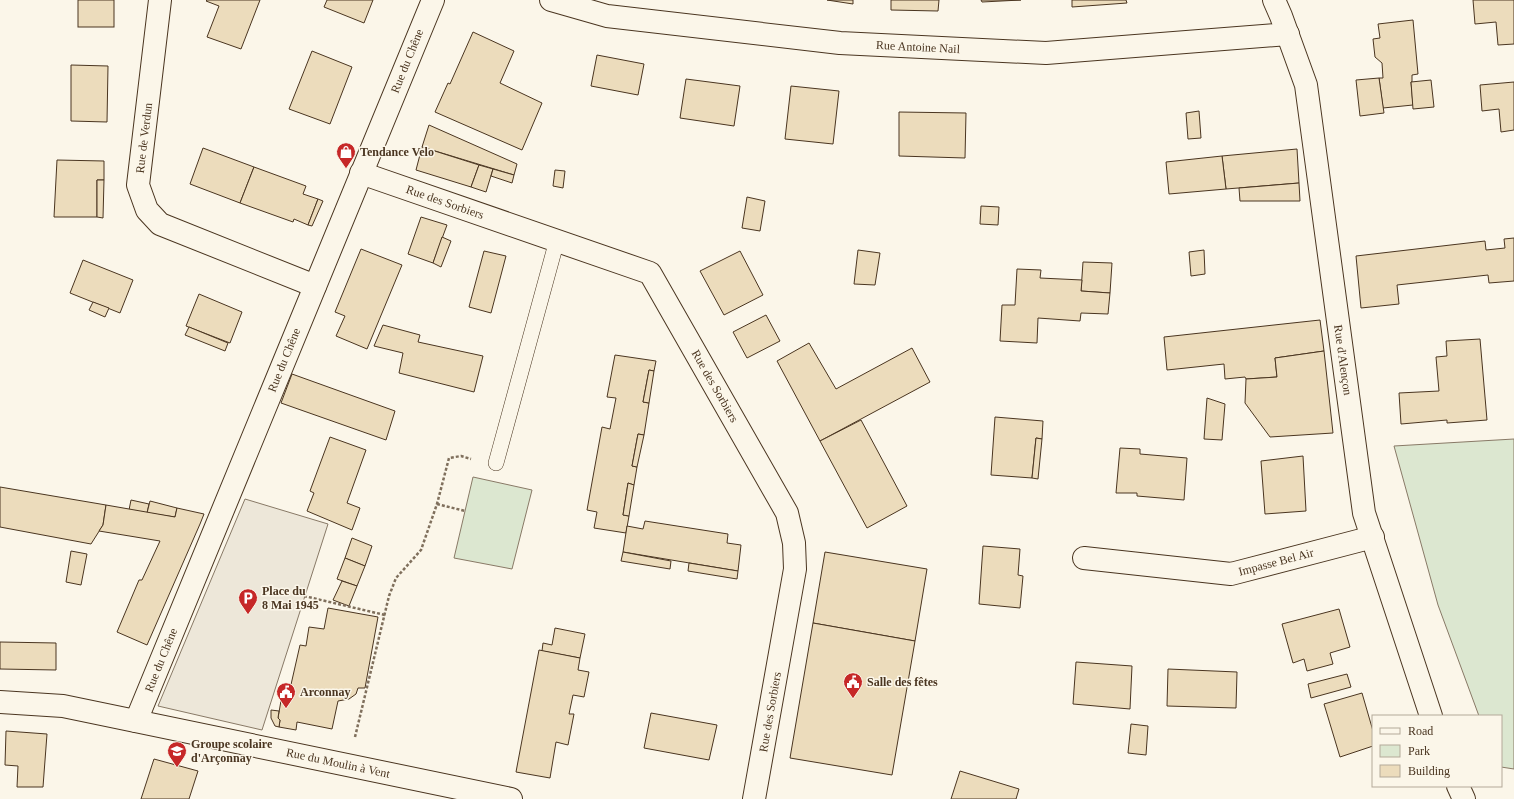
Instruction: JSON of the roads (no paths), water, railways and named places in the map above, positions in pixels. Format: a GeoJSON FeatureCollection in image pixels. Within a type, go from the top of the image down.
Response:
{"type":"FeatureCollection","features":[{"type":"Feature","properties":{"kind":"street","name":"Rue de Verdun"},"geometry":{"type":"LineString","coordinates":[[160,0],[138,185],[147,210],[160,224],[315,286]]}},
{"type":"Feature","properties":{"kind":"street","name":"Rue du Chêne"},"geometry":{"type":"LineString","coordinates":[[136,721],[432,0]]}},
{"type":"Feature","properties":{"kind":"street","name":"Rue Antoine Nail"},"geometry":{"type":"LineString","coordinates":[[551,0],[607,16],[840,43],[1046,53],[1288,34]]}},
{"type":"Feature","properties":{"kind":"street","name":"Rue d'Alençon"},"geometry":{"type":"LineString","coordinates":[[1274,0],[1282,16],[1306,85],[1364,513],[1431,715]]}},
{"type":"Feature","properties":{"kind":"street","name":"Rue des Sorbiers"},"geometry":{"type":"LineString","coordinates":[[361,173],[650,273],[787,513],[794,543],[795,569],[754,799]]}},
{"type":"Feature","properties":{"kind":"street","name":"Impasse Bel Air"},"geometry":{"type":"LineString","coordinates":[[1084,558],[1231,574],[1373,537]]}},
{"type":"Feature","properties":{"kind":"street","name":"Rue du Moulin à Vent"},"geometry":{"type":"LineString","coordinates":[[0,702],[63,706],[511,799]]}},
{"type":"Feature","properties":{"kind":"street"},"geometry":{"type":"LineString","coordinates":[[1458,787],[1464,799]]}},
{"type":"Feature","properties":{"kind":"lane"},"geometry":{"type":"LineString","coordinates":[[496,463],[557,240]]}},
{"type":"Feature","properties":{"kind":"place","name":"Tendance Velo"},"geometry":{"type":"Point","coordinates":[346,169]}},
{"type":"Feature","properties":{"kind":"place","name":"Place du 8 Mai 1945"},"geometry":{"type":"Point","coordinates":[248,615]}},
{"type":"Feature","properties":{"kind":"place","name":"Salle des fêtes"},"geometry":{"type":"Point","coordinates":[853,699]}},
{"type":"Feature","properties":{"kind":"place","name":"Arconnay"},"geometry":{"type":"Point","coordinates":[286,709]}},
{"type":"Feature","properties":{"kind":"place","name":"Groupe scolaire d'Arçonnay"},"geometry":{"type":"Point","coordinates":[177,768]}}]}
